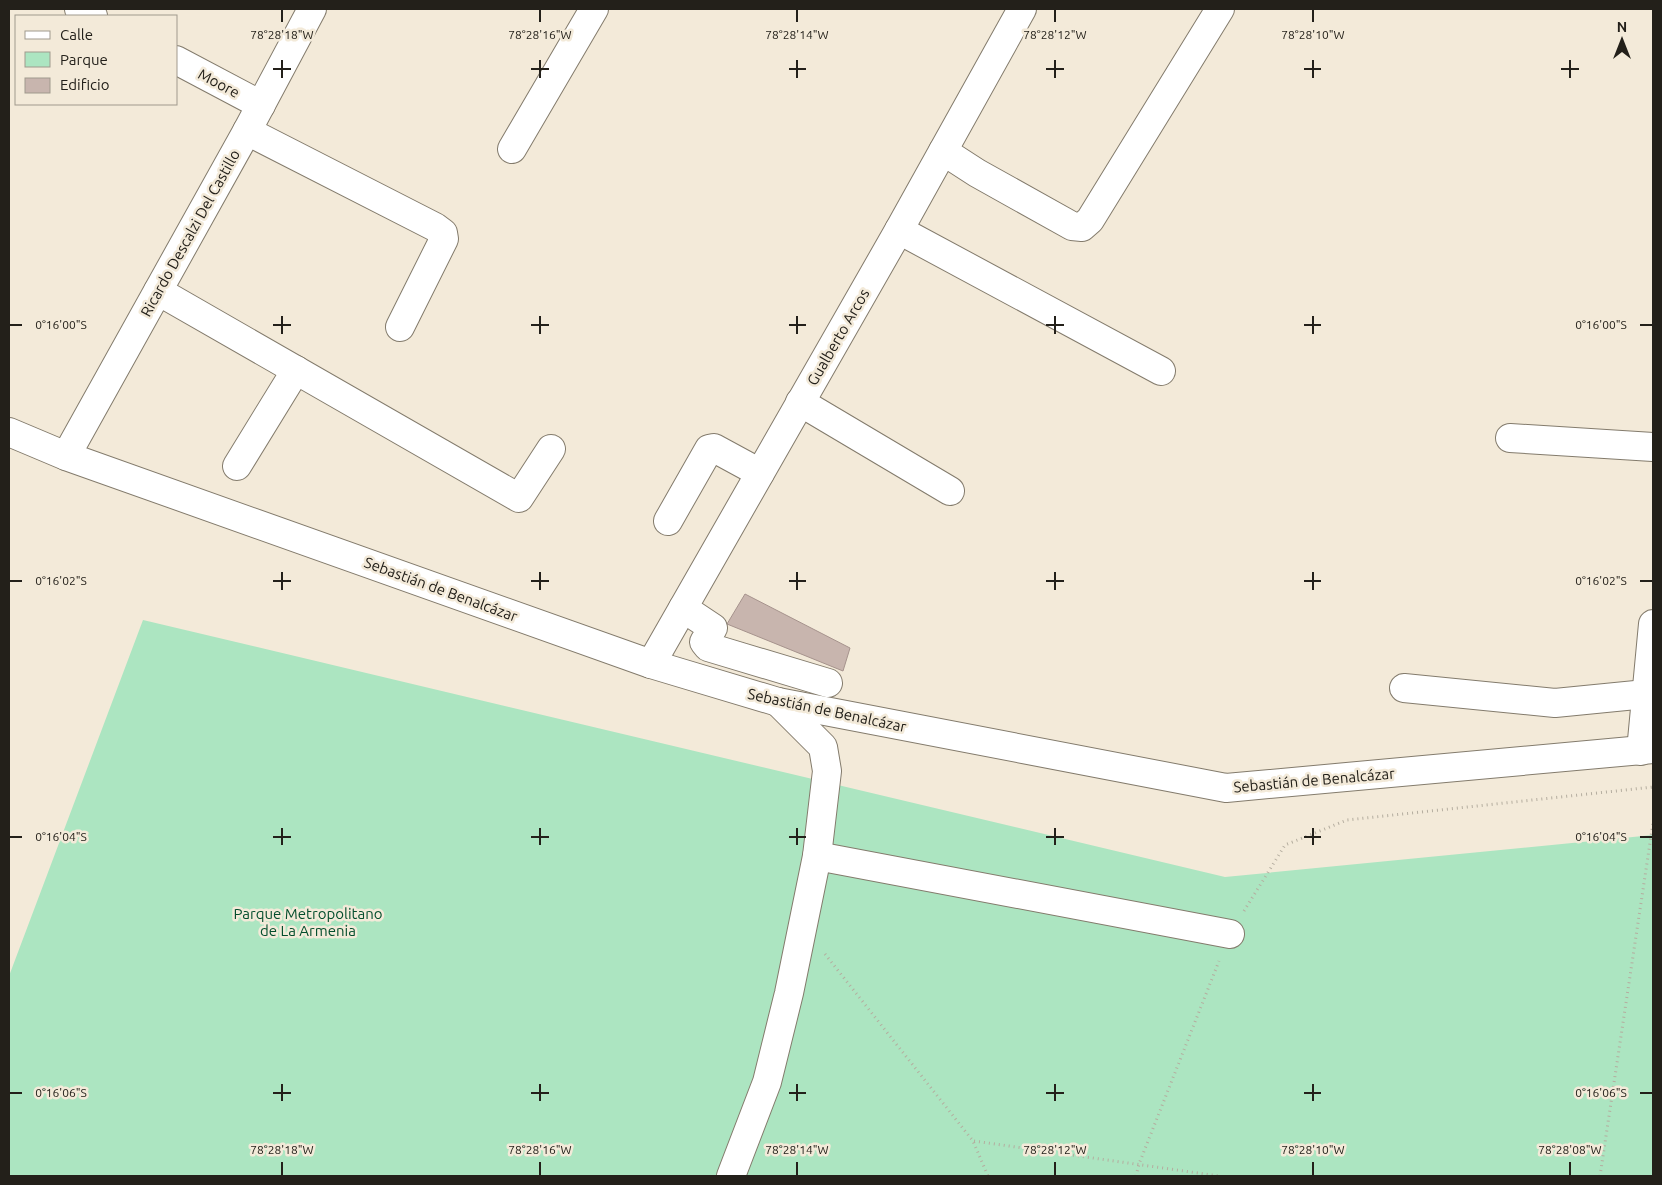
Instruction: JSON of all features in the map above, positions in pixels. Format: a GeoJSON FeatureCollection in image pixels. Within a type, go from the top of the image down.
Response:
{"type":"FeatureCollection","features":[{"type":"Feature","properties":{"kind":"street"},"geometry":{"type":"LineString","coordinates":[[79,9],[91,15]]}},
{"type":"Feature","properties":{"kind":"street","name":"Ricardo Descalzi Del Castillo"},"geometry":{"type":"LineString","coordinates":[[66,456],[247,131],[312,9]]}},
{"type":"Feature","properties":{"kind":"street"},"geometry":{"type":"LineString","coordinates":[[512,149],[594,9]]}},
{"type":"Feature","properties":{"kind":"street","name":"Gualberto Arcos"},"geometry":{"type":"LineString","coordinates":[[651,664],[899,230],[1022,9]]}},
{"type":"Feature","properties":{"kind":"street"},"geometry":{"type":"LineString","coordinates":[[943,151],[977,173],[1072,226],[1082,227],[1090,220],[1220,9]]}},
{"type":"Feature","properties":{"kind":"street","name":"Moore"},"geometry":{"type":"LineString","coordinates":[[178,61],[261,105]]}},
{"type":"Feature","properties":{"kind":"street"},"geometry":{"type":"LineString","coordinates":[[247,131],[436,227],[443,233],[444,239],[400,327]]}},
{"type":"Feature","properties":{"kind":"street"},"geometry":{"type":"LineString","coordinates":[[899,230],[1161,371]]}},
{"type":"Feature","properties":{"kind":"street"},"geometry":{"type":"LineString","coordinates":[[158,290],[519,498],[551,448]]}},
{"type":"Feature","properties":{"kind":"street"},"geometry":{"type":"LineString","coordinates":[[236,466],[296,370]]}},
{"type":"Feature","properties":{"kind":"street"},"geometry":{"type":"LineString","coordinates":[[800,402],[950,491]]}},
{"type":"Feature","properties":{"kind":"street","name":"Sebastián de Benalcázar"},"geometry":{"type":"LineString","coordinates":[[9,432],[66,456],[651,664],[778,702],[1226,788],[1647,750]]}},
{"type":"Feature","properties":{"kind":"street"},"geometry":{"type":"LineString","coordinates":[[1510,438],[1653,447]]}},
{"type":"Feature","properties":{"kind":"street"},"geometry":{"type":"LineString","coordinates":[[668,521],[709,449],[714,448],[760,473]]}},
{"type":"Feature","properties":{"kind":"street"},"geometry":{"type":"LineString","coordinates":[[683,608],[713,628],[704,642],[708,647],[828,682]]}},
{"type":"Feature","properties":{"kind":"street"},"geometry":{"type":"LineString","coordinates":[[1647,750],[1646,694],[1653,624]]}},
{"type":"Feature","properties":{"kind":"street"},"geometry":{"type":"LineString","coordinates":[[1404,688],[1555,703],[1646,694]]}},
{"type":"Feature","properties":{"kind":"street"},"geometry":{"type":"LineString","coordinates":[[731,1176],[767,1082],[789,993],[817,856],[827,771],[823,748],[778,702]]}},
{"type":"Feature","properties":{"kind":"street"},"geometry":{"type":"LineString","coordinates":[[817,856],[1230,934]]}},
{"type":"Feature","properties":{"kind":"path"},"geometry":{"type":"LineString","coordinates":[[1136,1176],[1139,1164],[1230,934],[1286,845],[1347,820],[1653,787]]}},
{"type":"Feature","properties":{"kind":"path"},"geometry":{"type":"LineString","coordinates":[[1600,1176],[1653,823]]}},
{"type":"Feature","properties":{"kind":"path"},"geometry":{"type":"LineString","coordinates":[[803,927],[973,1141],[988,1176]]}},
{"type":"Feature","properties":{"kind":"path"},"geometry":{"type":"LineString","coordinates":[[973,1141],[1219,1176]]}},
{"type":"Feature","properties":{"kind":"green space","name":"Parque Metropolitano de La Armenia"},"geometry":{"type":"Polygon","coordinates":[[[143,620],[1225,877],[1653,835],[1653,1176],[9,1176],[9,976],[143,620]]]}},
{"type":"Feature","properties":{"kind":"building"},"geometry":{"type":"Polygon","coordinates":[[[745,594],[850,648],[843,671],[727,624],[745,594]]]}}]}
